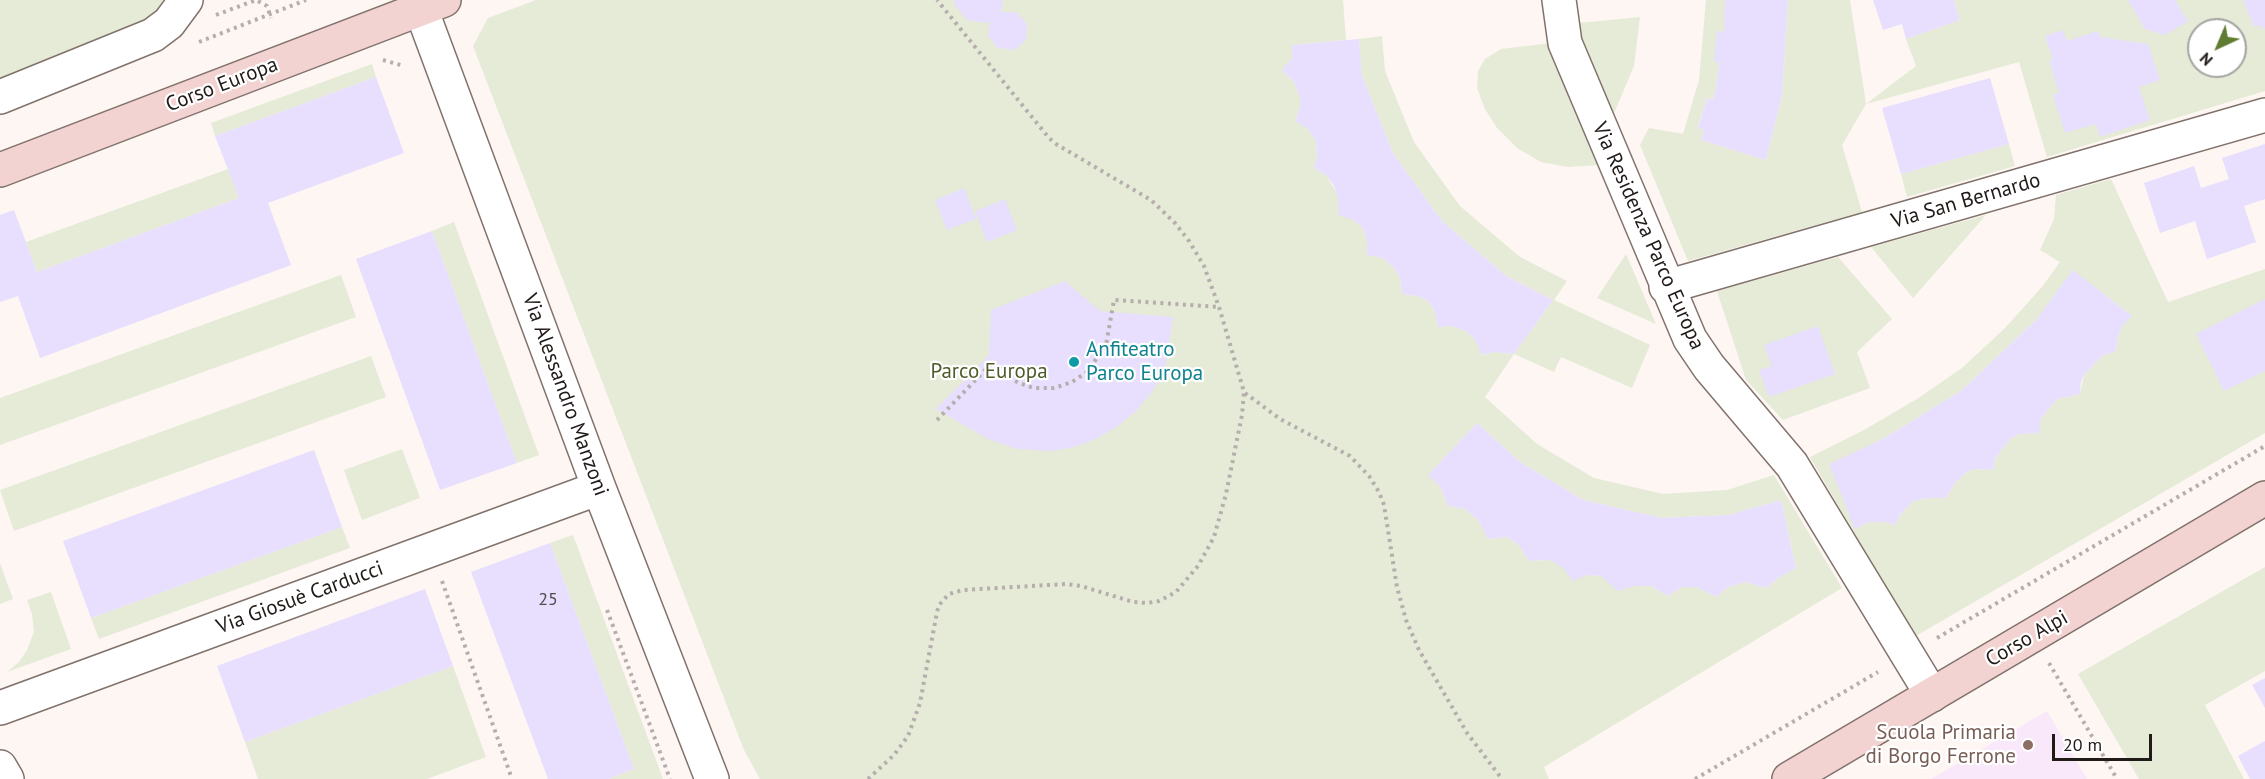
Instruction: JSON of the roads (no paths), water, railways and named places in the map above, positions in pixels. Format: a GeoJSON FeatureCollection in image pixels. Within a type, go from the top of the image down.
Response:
{"type":"FeatureCollection","features":[{"type":"Feature","properties":{"kind":"street"},"geometry":{"type":"LineString","coordinates":[[0,97],[153,35],[169,23],[186,0]]}},
{"type":"Feature","properties":{"kind":"street","name":"Via Residenza Parco Europa"},"geometry":{"type":"LineString","coordinates":[[1559,0],[1565,43],[1682,325],[1698,353],[1792,465],[1932,695]]}},
{"type":"Feature","properties":{"kind":"street","name":"Corso Europa"},"geometry":{"type":"LineString","coordinates":[[0,170],[433,4]]}},
{"type":"Feature","properties":{"kind":"street","name":"Via Alessandro Manzoni"},"geometry":{"type":"LineString","coordinates":[[433,4],[599,488],[712,779]]}},
{"type":"Feature","properties":{"kind":"street","name":"Via San Bernardo"},"geometry":{"type":"LineString","coordinates":[[1666,287],[2265,115]]}},
{"type":"Feature","properties":{"kind":"street","name":"Via Giosuè Carducci"},"geometry":{"type":"LineString","coordinates":[[0,708],[599,488]]}},
{"type":"Feature","properties":{"kind":"street","name":"Corso Alpi"},"geometry":{"type":"LineString","coordinates":[[1789,779],[2265,498]]}},
{"type":"Feature","properties":{"kind":"street"},"geometry":{"type":"LineString","coordinates":[[0,767],[7,779]]}},
{"type":"Feature","properties":{"kind":"place","name":"Anfiteatro Parco Europa"},"geometry":{"type":"Point","coordinates":[1074,362]}},
{"type":"Feature","properties":{"kind":"place","name":"Scuola Primaria di Borgo Ferrone"},"geometry":{"type":"Point","coordinates":[2028,745]}},
{"type":"Feature","properties":{"kind":"park label","name":"Parco Europa"},"geometry":{"type":"Point","coordinates":[989,372]}}]}
